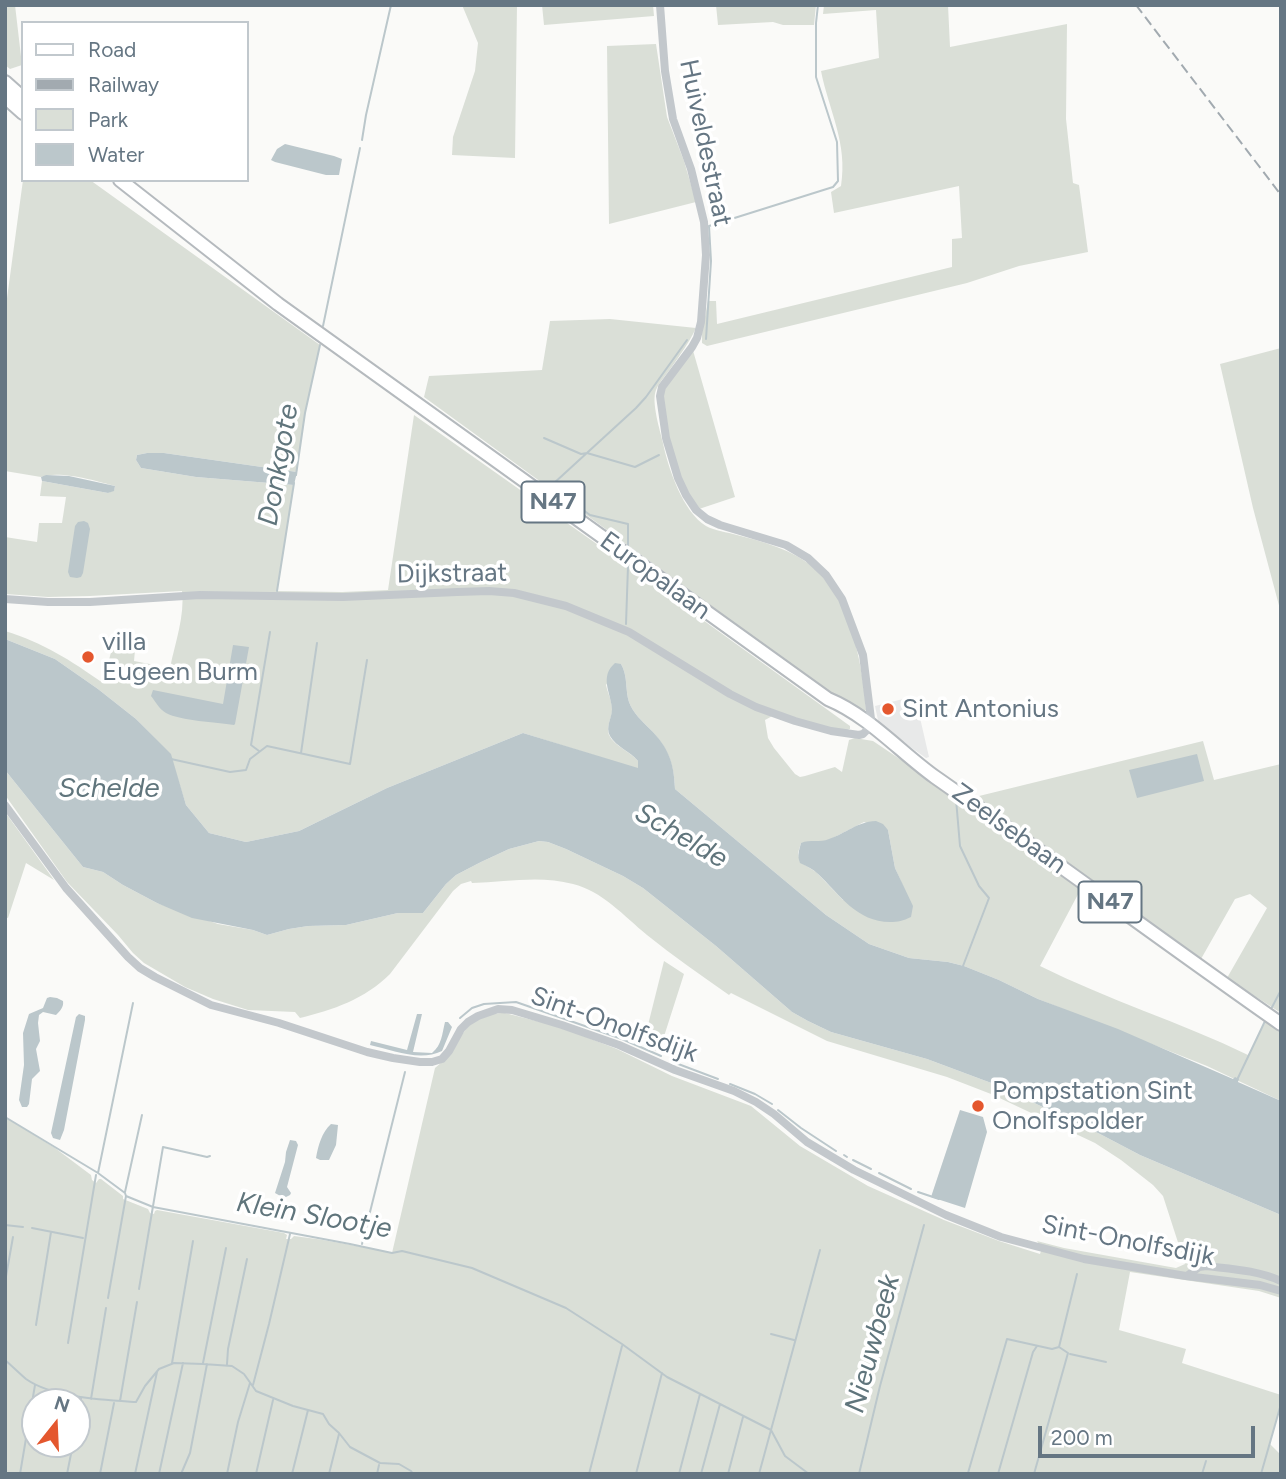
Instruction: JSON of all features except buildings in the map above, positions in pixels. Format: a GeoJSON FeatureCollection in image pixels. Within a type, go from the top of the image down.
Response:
{"type":"FeatureCollection","features":[{"type":"Feature","properties":{"kind":"main road"},"geometry":{"type":"LineString","coordinates":[[5,82],[21,96]]}},
{"type":"Feature","properties":{"kind":"main road"},"geometry":{"type":"LineString","coordinates":[[5,97],[21,111]]}},
{"type":"Feature","properties":{"kind":"main road","name":"Europalaan"},"geometry":{"type":"LineString","coordinates":[[112,182],[263,296],[278,304]]}},
{"type":"Feature","properties":{"kind":"main road","name":"Europalaan"},"geometry":{"type":"LineString","coordinates":[[123,182],[278,304],[828,699]]}},
{"type":"Feature","properties":{"kind":"main road","name":"Zeelsebaan"},"geometry":{"type":"LineString","coordinates":[[828,699],[834,707],[868,728],[887,746],[908,757],[1273,1019]]}},
{"type":"Feature","properties":{"kind":"street","name":"Huiveldestraat"},"geometry":{"type":"LineString","coordinates":[[660,5],[665,71],[673,119],[691,169],[704,222],[706,255],[701,322],[697,338],[662,387],[660,396],[666,438],[678,478],[696,510],[720,525],[786,545],[808,558],[826,575],[842,599],[863,655],[871,719],[868,728]]}},
{"type":"Feature","properties":{"kind":"street","name":"Dijkstraat"},"geometry":{"type":"LineString","coordinates":[[5,599],[90,602],[200,595],[343,597],[457,592],[514,593],[566,606],[629,632],[730,694],[766,711],[795,721],[859,735],[868,728]]}},
{"type":"Feature","properties":{"kind":"street","name":"Sint-Onolfsdijk"},"geometry":{"type":"LineString","coordinates":[[5,805],[66,888],[128,957],[155,977],[211,1004],[366,1052],[421,1062],[442,1059],[461,1028],[478,1016],[498,1009],[521,1013],[619,1045],[675,1070],[734,1091],[756,1102],[807,1142],[855,1170],[905,1196],[1001,1237],[1084,1259],[1260,1285],[1281,1291]]}},
{"type":"Feature","properties":{"kind":"street"},"geometry":{"type":"LineString","coordinates":[[1186,1276],[1199,1267],[1206,1266],[1248,1271],[1281,1281]]}},
{"type":"Feature","properties":{"kind":"shaded area"},"geometry":{"type":"Polygon","coordinates":[[[915,696],[929,757],[926,758],[879,725],[875,706],[915,696]]]}},
{"type":"Feature","properties":{"kind":"green space"},"geometry":{"type":"Polygon","coordinates":[[[5,5],[15,5],[21,65],[10,69],[5,65],[5,5]]]}},
{"type":"Feature","properties":{"kind":"green space"},"geometry":{"type":"Polygon","coordinates":[[[462,5],[517,5],[515,158],[452,155],[453,137],[475,71],[478,43],[462,5]]]}},
{"type":"Feature","properties":{"kind":"green space"},"geometry":{"type":"Polygon","coordinates":[[[542,5],[653,5],[654,16],[544,25],[542,5]]]}},
{"type":"Feature","properties":{"kind":"green space"},"geometry":{"type":"Polygon","coordinates":[[[716,5],[816,5],[814,25],[783,25],[773,22],[718,25],[716,5]]]}},
{"type":"Feature","properties":{"kind":"green space"},"geometry":{"type":"Polygon","coordinates":[[[824,5],[948,5],[950,47],[1067,24],[1066,119],[1073,183],[1079,185],[1088,252],[1019,266],[967,283],[707,346],[702,343],[708,301],[716,301],[717,324],[952,267],[952,239],[962,238],[959,186],[834,213],[831,192],[841,186],[842,156],[837,127],[821,71],[879,58],[876,10],[823,14],[824,5]]]}},
{"type":"Feature","properties":{"kind":"green space"},"geometry":{"type":"Polygon","coordinates":[[[656,44],[667,117],[696,202],[609,224],[607,46],[656,44]]]}},
{"type":"Feature","properties":{"kind":"green space"},"geometry":{"type":"Polygon","coordinates":[[[23,182],[93,182],[320,345],[305,413],[297,472],[164,453],[137,455],[136,460],[141,468],[196,477],[294,485],[277,591],[388,590],[414,415],[850,726],[850,729],[842,732],[776,714],[765,720],[768,738],[795,774],[800,777],[835,767],[842,772],[849,740],[855,738],[873,741],[1084,883],[1040,966],[1248,1055],[1266,1021],[1281,1031],[1281,1101],[1207,1066],[1038,999],[964,966],[909,958],[869,944],[826,915],[675,789],[666,749],[631,706],[621,664],[606,685],[612,709],[608,732],[611,739],[638,761],[638,769],[523,733],[387,788],[299,831],[246,842],[209,833],[186,805],[170,754],[136,719],[55,659],[5,639],[5,631],[32,641],[103,683],[116,633],[136,639],[134,661],[170,668],[181,620],[182,591],[48,597],[5,594],[5,537],[37,542],[39,523],[62,523],[66,497],[40,496],[42,481],[108,493],[114,490],[115,486],[68,475],[41,477],[5,471],[5,313],[23,182]],[[864,822],[827,841],[801,843],[798,853],[800,862],[816,872],[843,900],[903,886],[895,868],[888,830],[864,822]]]}},
{"type":"Feature","properties":{"kind":"green space"},"geometry":{"type":"Polygon","coordinates":[[[610,319],[696,328],[655,395],[656,416],[665,453],[678,489],[690,511],[706,526],[782,549],[804,560],[822,576],[841,605],[854,639],[864,693],[866,710],[863,712],[827,690],[424,397],[429,376],[542,370],[550,321],[610,319]]]}},
{"type":"Feature","properties":{"kind":"green space"},"geometry":{"type":"Polygon","coordinates":[[[692,347],[735,497],[696,510],[686,495],[666,438],[662,387],[692,347]]]}},
{"type":"Feature","properties":{"kind":"green space"},"geometry":{"type":"Polygon","coordinates":[[[1281,348],[1281,613],[1253,508],[1220,364],[1281,348]]]}},
{"type":"Feature","properties":{"kind":"green space"},"geometry":{"type":"Polygon","coordinates":[[[1203,741],[1214,780],[1281,764],[1281,1013],[1227,978],[1267,908],[1250,894],[1235,899],[1201,959],[975,797],[1203,741]]]}},
{"type":"Feature","properties":{"kind":"green space"},"geometry":{"type":"Polygon","coordinates":[[[5,770],[83,867],[103,872],[157,903],[218,924],[267,935],[308,926],[346,925],[398,913],[423,913],[456,875],[509,849],[539,841],[566,849],[623,876],[643,888],[716,946],[792,1012],[808,1021],[831,1032],[927,1059],[994,1084],[1140,1155],[1281,1215],[1281,1298],[1259,1291],[1130,1272],[1119,1330],[1186,1349],[1182,1363],[1281,1395],[1270,1444],[1281,1455],[1281,1474],[5,1474],[5,1117],[55,1148],[91,1175],[96,1183],[101,1179],[123,1196],[123,1199],[148,1209],[150,1213],[154,1214],[157,1210],[284,1233],[287,1235],[286,1239],[294,1236],[392,1253],[435,1068],[471,1024],[491,1014],[505,1013],[560,1027],[617,1049],[672,1076],[751,1106],[800,1146],[868,1186],[999,1241],[1040,1254],[1042,1248],[1037,1241],[1176,1268],[1185,1264],[1163,1196],[1121,1160],[1095,1143],[991,1094],[947,1077],[827,1041],[731,993],[729,995],[657,943],[603,898],[584,887],[561,881],[536,879],[471,881],[461,884],[380,983],[359,997],[300,1018],[295,1012],[248,1010],[185,987],[144,963],[67,882],[5,795],[5,770]]]}},
{"type":"Feature","properties":{"kind":"green space"},"geometry":{"type":"Polygon","coordinates":[[[5,812],[54,880],[26,863],[8,918],[5,917],[5,812]]]}},
{"type":"Feature","properties":{"kind":"green space"},"geometry":{"type":"Polygon","coordinates":[[[664,961],[684,974],[659,1052],[643,1045],[664,961]]]}},
{"type":"Feature","properties":{"kind":"water"},"geometry":{"type":"Polygon","coordinates":[[[285,144],[342,159],[339,175],[326,175],[271,160],[277,149],[285,144]]]}},
{"type":"Feature","properties":{"kind":"water"},"geometry":{"type":"Polygon","coordinates":[[[164,453],[297,472],[294,485],[196,477],[141,468],[136,460],[137,455],[164,453]]]}},
{"type":"Feature","properties":{"kind":"water"},"geometry":{"type":"Polygon","coordinates":[[[69,476],[115,486],[114,491],[108,493],[42,481],[41,477],[69,476]]]}},
{"type":"Feature","properties":{"kind":"water"},"geometry":{"type":"Polygon","coordinates":[[[84,521],[90,529],[83,573],[81,577],[70,577],[68,572],[75,526],[84,521]]]}},
{"type":"Feature","properties":{"kind":"water","name":"Schelde"},"geometry":{"type":"Polygon","coordinates":[[[5,639],[55,659],[136,719],[171,754],[186,805],[209,833],[246,842],[299,831],[387,788],[523,733],[638,768],[638,761],[616,743],[609,733],[612,709],[607,679],[610,668],[615,663],[621,664],[631,706],[666,749],[672,764],[675,789],[826,915],[869,944],[909,958],[964,966],[1233,1079],[1235,1077],[1239,1079],[1238,1082],[1281,1101],[1281,1215],[1140,1155],[994,1084],[927,1059],[831,1032],[808,1021],[792,1012],[716,946],[643,888],[548,842],[539,841],[509,849],[456,875],[423,913],[398,913],[346,925],[308,926],[267,935],[192,918],[157,903],[103,872],[83,867],[5,770],[5,639]]]}},
{"type":"Feature","properties":{"kind":"water"},"geometry":{"type":"Polygon","coordinates":[[[233,645],[249,647],[234,725],[189,720],[161,710],[151,696],[153,690],[223,704],[233,645]]]}},
{"type":"Feature","properties":{"kind":"water"},"geometry":{"type":"Polygon","coordinates":[[[1197,754],[1204,781],[1137,798],[1129,770],[1197,754]]]}},
{"type":"Feature","properties":{"kind":"water"},"geometry":{"type":"Polygon","coordinates":[[[876,821],[888,830],[895,868],[913,906],[911,917],[900,921],[878,921],[859,912],[799,860],[801,843],[826,840],[863,823],[876,821]]]}},
{"type":"Feature","properties":{"kind":"water"},"geometry":{"type":"Polygon","coordinates":[[[50,997],[63,1001],[63,1005],[56,1015],[43,1012],[39,1015],[40,1041],[36,1049],[40,1071],[32,1079],[29,1104],[22,1107],[19,1100],[24,1065],[23,1033],[29,1014],[43,1008],[50,997]]]}},
{"type":"Feature","properties":{"kind":"water"},"geometry":{"type":"Polygon","coordinates":[[[79,1014],[85,1016],[85,1020],[60,1140],[53,1138],[51,1133],[76,1017],[79,1014]]]}},
{"type":"Feature","properties":{"kind":"water"},"geometry":{"type":"Polygon","coordinates":[[[417,1014],[422,1014],[413,1052],[432,1053],[440,1043],[445,1022],[448,1022],[452,1027],[442,1051],[433,1054],[415,1055],[370,1045],[371,1041],[407,1050],[417,1014]]]}},
{"type":"Feature","properties":{"kind":"water"},"geometry":{"type":"Polygon","coordinates":[[[960,1110],[983,1117],[987,1132],[965,1208],[931,1197],[960,1110]]]}},
{"type":"Feature","properties":{"kind":"water"},"geometry":{"type":"Polygon","coordinates":[[[331,1124],[338,1125],[336,1145],[329,1160],[320,1160],[316,1158],[319,1144],[331,1124]]]}},
{"type":"Feature","properties":{"kind":"water"},"geometry":{"type":"Polygon","coordinates":[[[290,1140],[296,1141],[298,1145],[287,1187],[291,1193],[284,1198],[275,1193],[290,1140]]]}},
{"type":"Feature","properties":{"kind":"waterway","name":"Donkgote"},"geometry":{"type":"LineString","coordinates":[[362,140],[391,5]]}},
{"type":"Feature","properties":{"kind":"waterway"},"geometry":{"type":"LineString","coordinates":[[706,339],[711,261],[709,226],[833,187],[838,181],[837,142],[816,77],[818,5]]}},
{"type":"Feature","properties":{"kind":"waterway","name":"Donkgote"},"geometry":{"type":"LineString","coordinates":[[323,326],[360,148]]}},
{"type":"Feature","properties":{"kind":"waterway"},"geometry":{"type":"LineString","coordinates":[[628,547],[628,524],[590,515],[552,487],[636,408],[687,340]]}},
{"type":"Feature","properties":{"kind":"waterway","name":"Donkgote"},"geometry":{"type":"LineString","coordinates":[[296,475],[305,413],[320,345]]}},
{"type":"Feature","properties":{"kind":"waterway"},"geometry":{"type":"LineString","coordinates":[[544,438],[581,454],[587,453],[635,467],[659,455]]}},
{"type":"Feature","properties":{"kind":"waterway","name":"Donkgote"},"geometry":{"type":"LineString","coordinates":[[277,591],[294,483]]}},
{"type":"Feature","properties":{"kind":"waterway"},"geometry":{"type":"LineString","coordinates":[[626,624],[628,566]]}},
{"type":"Feature","properties":{"kind":"waterway","name":"Donkgote"},"geometry":{"type":"LineString","coordinates":[[259,751],[251,745],[270,632]]}},
{"type":"Feature","properties":{"kind":"waterway"},"geometry":{"type":"LineString","coordinates":[[301,753],[317,643]]}},
{"type":"Feature","properties":{"kind":"waterway"},"geometry":{"type":"LineString","coordinates":[[171,759],[230,772],[246,770],[250,759],[267,746],[350,764],[367,660]]}},
{"type":"Feature","properties":{"kind":"waterway"},"geometry":{"type":"LineString","coordinates":[[956,799],[960,846],[979,886],[989,898],[963,966]]}},
{"type":"Feature","properties":{"kind":"waterway"},"geometry":{"type":"LineString","coordinates":[[1270,1011],[1281,990]]}},
{"type":"Feature","properties":{"kind":"waterway"},"geometry":{"type":"LineString","coordinates":[[460,1018],[472,1008],[484,1004],[516,1002],[622,1039],[661,1056]]}},
{"type":"Feature","properties":{"kind":"waterway"},"geometry":{"type":"LineString","coordinates":[[98,1173],[133,1003]]}},
{"type":"Feature","properties":{"kind":"waterway"},"geometry":{"type":"LineString","coordinates":[[1237,1080],[1266,1019]]}},
{"type":"Feature","properties":{"kind":"waterway"},"geometry":{"type":"LineString","coordinates":[[673,1062],[718,1079]]}},
{"type":"Feature","properties":{"kind":"waterway"},"geometry":{"type":"LineString","coordinates":[[362,1244],[405,1072]]}},
{"type":"Feature","properties":{"kind":"waterway"},"geometry":{"type":"LineString","coordinates":[[730,1084],[772,1104]]}},
{"type":"Feature","properties":{"kind":"waterway"},"geometry":{"type":"LineString","coordinates":[[778,1110],[836,1151]]}},
{"type":"Feature","properties":{"kind":"waterway"},"geometry":{"type":"LineString","coordinates":[[125,1192],[142,1115]]}},
{"type":"Feature","properties":{"kind":"waterway","name":"Klein Slootje"},"geometry":{"type":"LineString","coordinates":[[5,1117],[98,1173],[126,1196],[153,1207],[392,1253],[402,1251],[472,1268],[566,1308],[667,1377],[771,1430],[785,1456],[809,1474]]}},
{"type":"Feature","properties":{"kind":"waterway"},"geometry":{"type":"LineString","coordinates":[[139,1289],[163,1147],[210,1156]]}},
{"type":"Feature","properties":{"kind":"waterway"},"geometry":{"type":"LineString","coordinates":[[853,1160],[871,1169]]}},
{"type":"Feature","properties":{"kind":"waterway"},"geometry":{"type":"LineString","coordinates":[[879,1173],[911,1189]]}},
{"type":"Feature","properties":{"kind":"waterway"},"geometry":{"type":"LineString","coordinates":[[68,1343],[96,1175]]}},
{"type":"Feature","properties":{"kind":"waterway"},"geometry":{"type":"LineString","coordinates":[[918,1192],[939,1199]]}},
{"type":"Feature","properties":{"kind":"waterway"},"geometry":{"type":"LineString","coordinates":[[108,1298],[126,1196]]}},
{"type":"Feature","properties":{"kind":"waterway"},"geometry":{"type":"LineString","coordinates":[[5,1225],[23,1227]]}},
{"type":"Feature","properties":{"kind":"waterway","name":"Nieuwbeek"},"geometry":{"type":"LineString","coordinates":[[859,1474],[924,1225]]}},
{"type":"Feature","properties":{"kind":"waterway"},"geometry":{"type":"LineString","coordinates":[[32,1228],[83,1238]]}},
{"type":"Feature","properties":{"kind":"waterway"},"geometry":{"type":"LineString","coordinates":[[36,1325],[51,1232]]}},
{"type":"Feature","properties":{"kind":"waterway"},"geometry":{"type":"LineString","coordinates":[[253,1385],[290,1234]]}},
{"type":"Feature","properties":{"kind":"waterway"},"geometry":{"type":"LineString","coordinates":[[5,1282],[13,1237]]}},
{"type":"Feature","properties":{"kind":"waterway"},"geometry":{"type":"LineString","coordinates":[[172,1363],[193,1241]]}},
{"type":"Feature","properties":{"kind":"waterway"},"geometry":{"type":"LineString","coordinates":[[203,1363],[226,1248]]}},
{"type":"Feature","properties":{"kind":"waterway"},"geometry":{"type":"LineString","coordinates":[[759,1474],[820,1250]]}},
{"type":"Feature","properties":{"kind":"waterway"},"geometry":{"type":"LineString","coordinates":[[227,1364],[247,1259]]}},
{"type":"Feature","properties":{"kind":"waterway"},"geometry":{"type":"LineString","coordinates":[[1034,1474],[1068,1353],[1059,1347],[1077,1274]]}},
{"type":"Feature","properties":{"kind":"waterway"},"geometry":{"type":"LineString","coordinates":[[120,1401],[137,1302]]}},
{"type":"Feature","properties":{"kind":"waterway"},"geometry":{"type":"LineString","coordinates":[[91,1399],[106,1308]]}},
{"type":"Feature","properties":{"kind":"waterway"},"geometry":{"type":"LineString","coordinates":[[771,1334],[794,1340]]}},
{"type":"Feature","properties":{"kind":"waterway"},"geometry":{"type":"LineString","coordinates":[[970,1474],[968,1473],[1007,1339],[1052,1349],[1059,1347]]}},
{"type":"Feature","properties":{"kind":"waterway","name":"Klein Slootje"},"geometry":{"type":"LineString","coordinates":[[589,1474],[622,1346]]}},
{"type":"Feature","properties":{"kind":"waterway"},"geometry":{"type":"LineString","coordinates":[[998,1474],[1037,1346]]}},
{"type":"Feature","properties":{"kind":"waterway"},"geometry":{"type":"LineString","coordinates":[[1070,1354],[1106,1362]]}},
{"type":"Feature","properties":{"kind":"waterway"},"geometry":{"type":"LineString","coordinates":[[5,1360],[26,1379],[50,1390],[79,1397],[136,1402],[159,1369],[174,1363],[232,1366],[244,1374],[256,1391],[293,1406],[323,1414],[350,1447],[380,1463],[399,1464],[413,1474]]}},
{"type":"Feature","properties":{"kind":"waterway"},"geometry":{"type":"LineString","coordinates":[[159,1474],[183,1363]]}},
{"type":"Feature","properties":{"kind":"waterway"},"geometry":{"type":"LineString","coordinates":[[181,1474],[190,1453],[207,1364]]}},
{"type":"Feature","properties":{"kind":"waterway"},"geometry":{"type":"LineString","coordinates":[[135,1474],[157,1372]]}},
{"type":"Feature","properties":{"kind":"waterway"},"geometry":{"type":"LineString","coordinates":[[636,1474],[662,1373]]}},
{"type":"Feature","properties":{"kind":"waterway"},"geometry":{"type":"LineString","coordinates":[[227,1474],[250,1383]]}},
{"type":"Feature","properties":{"kind":"waterway"},"geometry":{"type":"LineString","coordinates":[[20,1474],[35,1385]]}},
{"type":"Feature","properties":{"kind":"waterway"},"geometry":{"type":"LineString","coordinates":[[679,1474],[700,1394]]}},
{"type":"Feature","properties":{"kind":"waterway"},"geometry":{"type":"LineString","coordinates":[[256,1474],[273,1400]]}},
{"type":"Feature","properties":{"kind":"waterway"},"geometry":{"type":"LineString","coordinates":[[100,1474],[114,1403]]}},
{"type":"Feature","properties":{"kind":"waterway"},"geometry":{"type":"LineString","coordinates":[[701,1474],[720,1404]]}},
{"type":"Feature","properties":{"kind":"waterway"},"geometry":{"type":"LineString","coordinates":[[1261,1474],[1281,1404]]}},
{"type":"Feature","properties":{"kind":"waterway"},"geometry":{"type":"LineString","coordinates":[[292,1474],[308,1410]]}},
{"type":"Feature","properties":{"kind":"waterway"},"geometry":{"type":"LineString","coordinates":[[728,1474],[743,1417]]}},
{"type":"Feature","properties":{"kind":"waterway"},"geometry":{"type":"LineString","coordinates":[[329,1474],[339,1434]]}},
{"type":"Feature","properties":{"kind":"waterway"},"geometry":{"type":"LineString","coordinates":[[67,1474],[70,1458]]}},
{"type":"Feature","properties":{"kind":"waterway"},"geometry":{"type":"LineString","coordinates":[[1202,1474],[1206,1461]]}},
{"type":"Feature","properties":{"kind":"waterway"},"geometry":{"type":"LineString","coordinates":[[377,1474],[379,1465]]}},
{"type":"Feature","properties":{"kind":"railway"},"geometry":{"type":"LineString","coordinates":[[1136,5],[1281,195]]}},
{"type":"Feature","properties":{"kind":"place","name":"villa Eugeen Burm"},"geometry":{"type":"Point","coordinates":[88,657]}},
{"type":"Feature","properties":{"kind":"place","name":"Sint Antonius"},"geometry":{"type":"Point","coordinates":[888,709]}},
{"type":"Feature","properties":{"kind":"place","name":"Pompstation Sint Onolfspolder"},"geometry":{"type":"Point","coordinates":[978,1106]}}]}
